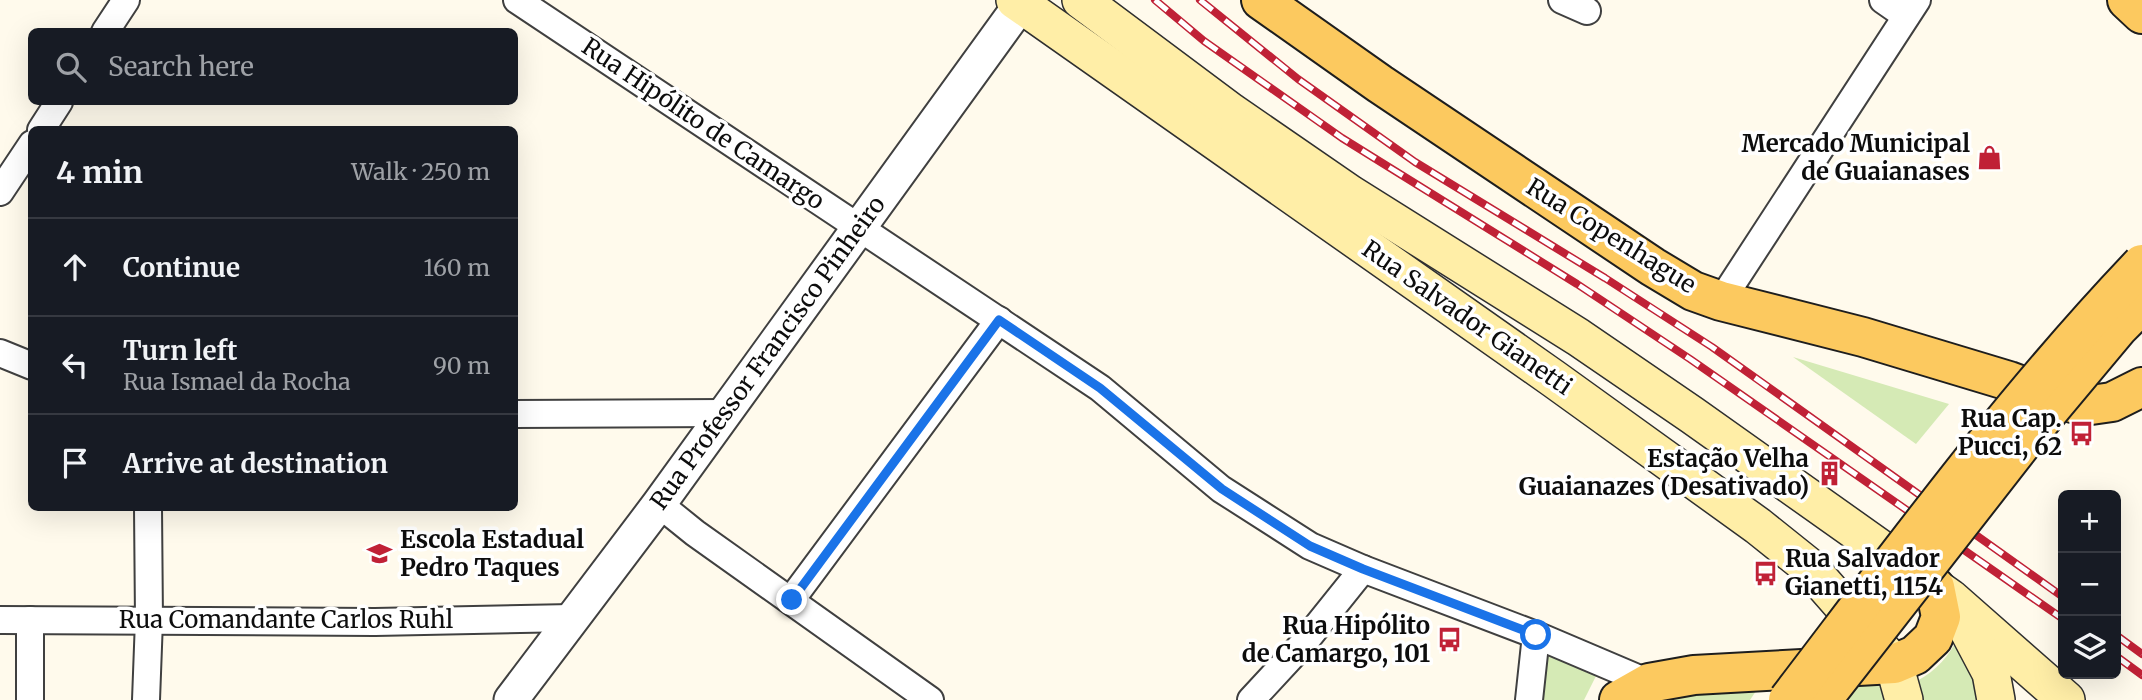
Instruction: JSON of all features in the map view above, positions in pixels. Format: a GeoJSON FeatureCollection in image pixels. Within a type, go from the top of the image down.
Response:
{"type":"FeatureCollection","features":[{"type":"Feature","properties":{"kind":"main road","name":"Rua Salvador Gianetti"},"geometry":{"type":"LineString","coordinates":[[1082,0],[1231,112],[1350,194],[1578,337],[1703,422],[1942,592],[2066,700]]}},
{"type":"Feature","properties":{"kind":"main road","name":"Rua Copenhague"},"geometry":{"type":"LineString","coordinates":[[1261,0],[1380,84],[1693,291],[1721,301],[1864,337],[2084,406],[2112,402],[2142,387]]}},
{"type":"Feature","properties":{"kind":"main road"},"geometry":{"type":"LineString","coordinates":[[2127,0],[2142,14]]}},
{"type":"Feature","properties":{"kind":"main road","name":"Rua Salvador Gianetti"},"geometry":{"type":"LineString","coordinates":[[1018,2],[1758,526],[1808,566],[1899,682]]}},
{"type":"Feature","properties":{"kind":"main road"},"geometry":{"type":"LineString","coordinates":[[1778,685],[2048,367],[2142,264]]}},
{"type":"Feature","properties":{"kind":"main road"},"geometry":{"type":"LineString","coordinates":[[1821,700],[2031,432],[2118,328],[2142,304]]}},
{"type":"Feature","properties":{"kind":"main road"},"geometry":{"type":"LineString","coordinates":[[1634,691],[1694,675],[1778,685],[1899,682],[1915,655],[1933,638],[1941,617],[1942,592]]}},
{"type":"Feature","properties":{"kind":"main road"},"geometry":{"type":"LineString","coordinates":[[1942,592],[1983,656],[1991,673],[1996,700]]}},
{"type":"Feature","properties":{"kind":"main road"},"geometry":{"type":"LineString","coordinates":[[1778,685],[1797,683],[1827,700]]}},
{"type":"Feature","properties":{"kind":"street"},"geometry":{"type":"LineString","coordinates":[[108,28],[126,0]]}},
{"type":"Feature","properties":{"kind":"street","name":"Rua Hipólito de Camargo"},"geometry":{"type":"LineString","coordinates":[[517,0],[1100,388],[1222,489],[1310,546],[1536,635],[1634,691]]}},
{"type":"Feature","properties":{"kind":"street"},"geometry":{"type":"LineString","coordinates":[[1562,0],[1587,11]]}},
{"type":"Feature","properties":{"kind":"street"},"geometry":{"type":"LineString","coordinates":[[1721,301],[1912,8],[1883,0]]}},
{"type":"Feature","properties":{"kind":"street","name":"Rua Professor Francisco Pinheiro"},"geometry":{"type":"LineString","coordinates":[[511,700],[659,504],[859,228],[1018,2]]}},
{"type":"Feature","properties":{"kind":"street"},"geometry":{"type":"LineString","coordinates":[[44,126],[57,105]]}},
{"type":"Feature","properties":{"kind":"street"},"geometry":{"type":"LineString","coordinates":[[0,192],[28,150]]}},
{"type":"Feature","properties":{"kind":"street"},"geometry":{"type":"LineString","coordinates":[[792,600],[999,320]]}},
{"type":"Feature","properties":{"kind":"street"},"geometry":{"type":"LineString","coordinates":[[0,353],[28,364]]}},
{"type":"Feature","properties":{"kind":"street"},"geometry":{"type":"LineString","coordinates":[[518,414],[725,413]]}},
{"type":"Feature","properties":{"kind":"street"},"geometry":{"type":"LineString","coordinates":[[659,504],[695,533],[930,700]]}},
{"type":"Feature","properties":{"kind":"street"},"geometry":{"type":"LineString","coordinates":[[146,700],[149,620],[148,511]]}},
{"type":"Feature","properties":{"kind":"street"},"geometry":{"type":"LineString","coordinates":[[1251,700],[1302,645],[1363,569]]}},
{"type":"Feature","properties":{"kind":"street","name":"Rua Comandante Carlos Ruhl"},"geometry":{"type":"LineString","coordinates":[[0,620],[375,622],[572,618]]}},
{"type":"Feature","properties":{"kind":"street"},"geometry":{"type":"LineString","coordinates":[[30,620],[30,700]]}},
{"type":"Feature","properties":{"kind":"street"},"geometry":{"type":"LineString","coordinates":[[1529,700],[1536,635]]}},
{"type":"Feature","properties":{"kind":"green space"},"geometry":{"type":"Polygon","coordinates":[[[1793,357],[1949,404],[1916,444],[1793,357]]]}},
{"type":"Feature","properties":{"kind":"green space"},"geometry":{"type":"Polygon","coordinates":[[[1959,636],[1967,644],[1979,700],[1921,700],[1917,681],[1942,662],[1959,636]]]}},
{"type":"Feature","properties":{"kind":"green space"},"geometry":{"type":"Polygon","coordinates":[[[1543,654],[1597,674],[1584,700],[1537,700],[1543,654]]]}},
{"type":"Feature","properties":{"kind":"green space"},"geometry":{"type":"Polygon","coordinates":[[[1864,674],[1881,688],[1890,700],[1850,700],[1845,696],[1864,674]]]}},
{"type":"Feature","properties":{"kind":"green space"},"geometry":{"type":"Polygon","coordinates":[[[1756,691],[1750,700],[1658,700],[1665,696],[1756,691]]]}},
{"type":"Feature","properties":{"kind":"railway"},"geometry":{"type":"LineString","coordinates":[[1155,0],[1204,41],[1342,138],[1577,284],[1690,359],[2059,616]]}},
{"type":"Feature","properties":{"kind":"railway"},"geometry":{"type":"LineString","coordinates":[[1200,0],[1298,79],[1415,162],[1712,347],[2058,593]]}},
{"type":"Feature","properties":{"kind":"railway"},"geometry":{"type":"LineString","coordinates":[[2121,639],[2142,654]]}},
{"type":"Feature","properties":{"kind":"railway"},"geometry":{"type":"LineString","coordinates":[[2121,660],[2142,675]]}},
{"type":"Feature","properties":{"kind":"place","name":"Mercado Municipal de Guaianases"},"geometry":{"type":"Point","coordinates":[1990,158]}},
{"type":"Feature","properties":{"kind":"place","name":"Rua Cap. Pucci, 62"},"geometry":{"type":"Point","coordinates":[2082,433]}},
{"type":"Feature","properties":{"kind":"place","name":"Estação Velha Guaianazes (Desativado)"},"geometry":{"type":"Point","coordinates":[1829,473]}},
{"type":"Feature","properties":{"kind":"place","name":"Escola Estadual Pedro Taques"},"geometry":{"type":"Point","coordinates":[380,554]}},
{"type":"Feature","properties":{"kind":"place","name":"Rua Salvador Gianetti, 1154"},"geometry":{"type":"Point","coordinates":[1765,573]}},
{"type":"Feature","properties":{"kind":"place","name":"Rua Hipólito de Camargo, 101"},"geometry":{"type":"Point","coordinates":[1450,640]}},
{"type":"Feature","properties":{"kind":"route"},"geometry":{"type":"LineString","coordinates":[[792,600],[999,320],[1100,388],[1222,489],[1310,546],[1536,635]]}}]}
